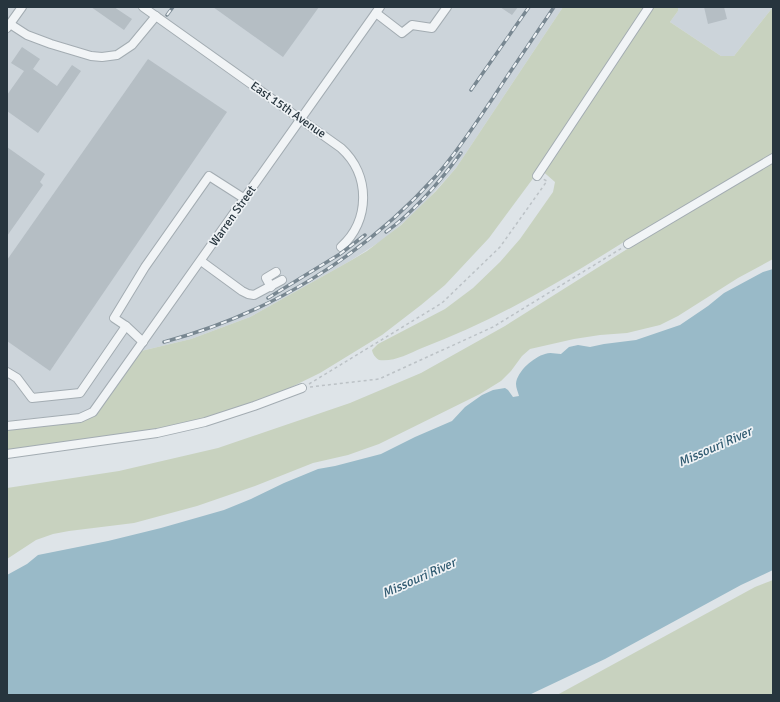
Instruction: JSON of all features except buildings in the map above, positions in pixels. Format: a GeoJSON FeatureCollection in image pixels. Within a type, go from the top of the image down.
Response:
{"type":"FeatureCollection","features":[{"type":"Feature","properties":{"kind":"street"},"geometry":{"type":"LineString","coordinates":[[22,7],[9,22],[27,35],[91,56],[102,57],[117,55],[132,45],[156,16]]}},
{"type":"Feature","properties":{"kind":"street","name":"East 15th Avenue"},"geometry":{"type":"LineString","coordinates":[[143,7],[345,151],[360,174],[363,185],[363,207],[357,227],[351,236],[340,247]]}},
{"type":"Feature","properties":{"kind":"street"},"geometry":{"type":"LineString","coordinates":[[378,10],[402,33],[412,25],[432,28],[447,7]]}},
{"type":"Feature","properties":{"kind":"street"},"geometry":{"type":"LineString","coordinates":[[537,176],[649,7]]}},
{"type":"Feature","properties":{"kind":"street","name":"Warren Street"},"geometry":{"type":"LineString","coordinates":[[7,426],[80,418],[93,412],[378,10]]}},
{"type":"Feature","properties":{"kind":"street"},"geometry":{"type":"LineString","coordinates":[[628,244],[773,158]]}},
{"type":"Feature","properties":{"kind":"street"},"geometry":{"type":"LineString","coordinates":[[143,342],[126,326],[114,318],[145,267],[209,176],[245,199]]}},
{"type":"Feature","properties":{"kind":"street"},"geometry":{"type":"LineString","coordinates":[[201,261],[248,294],[254,295],[282,280]]}},
{"type":"Feature","properties":{"kind":"street"},"geometry":{"type":"LineString","coordinates":[[271,286],[266,278],[276,272]]}},
{"type":"Feature","properties":{"kind":"street"},"geometry":{"type":"LineString","coordinates":[[7,372],[17,378],[32,398],[80,393],[126,326]]}},
{"type":"Feature","properties":{"kind":"street"},"geometry":{"type":"LineString","coordinates":[[7,454],[157,433],[205,422],[302,388]]}},
{"type":"Feature","properties":{"kind":"path"},"geometry":{"type":"LineString","coordinates":[[302,388],[442,303],[500,247],[547,181],[537,176]]}},
{"type":"Feature","properties":{"kind":"path"},"geometry":{"type":"LineString","coordinates":[[302,388],[379,378],[493,327],[628,244]]}},
{"type":"Feature","properties":{"kind":"shaded area"},"geometry":{"type":"Polygon","coordinates":[[[7,7],[563,7],[456,168],[417,211],[384,239],[350,261],[250,317],[191,339],[141,351],[93,412],[7,421],[7,7]]]}},
{"type":"Feature","properties":{"kind":"shaded area"},"geometry":{"type":"Polygon","coordinates":[[[678,7],[773,7],[734,56],[721,56],[670,22],[678,11],[678,7]]]}},
{"type":"Feature","properties":{"kind":"green space"},"geometry":{"type":"Polygon","coordinates":[[[563,7],[678,7],[678,11],[670,22],[721,56],[734,56],[773,7],[773,259],[738,278],[678,316],[660,325],[627,333],[574,339],[530,349],[522,356],[511,371],[501,381],[480,394],[379,444],[348,455],[313,463],[255,486],[197,506],[134,523],[53,534],[36,540],[7,559],[7,488],[119,471],[218,448],[350,403],[421,373],[505,326],[632,246],[627,240],[553,285],[475,326],[396,359],[379,360],[376,358],[372,350],[378,344],[445,309],[473,288],[500,262],[520,239],[553,192],[555,182],[540,169],[489,238],[445,285],[382,335],[320,373],[271,397],[203,419],[160,429],[7,452],[7,430],[86,419],[97,412],[141,351],[191,339],[250,317],[367,251],[401,225],[436,191],[456,168],[563,7]]]}},
{"type":"Feature","properties":{"kind":"green space"},"geometry":{"type":"Polygon","coordinates":[[[773,580],[773,695],[557,695],[755,587],[773,580]]]}},
{"type":"Feature","properties":{"kind":"water","name":"Missouri River"},"geometry":{"type":"Polygon","coordinates":[[[773,269],[773,570],[741,585],[605,659],[529,695],[7,695],[7,575],[27,564],[38,555],[108,541],[224,510],[318,469],[381,454],[452,421],[465,407],[482,395],[493,390],[505,388],[513,397],[519,396],[516,384],[519,374],[531,361],[536,358],[549,353],[561,354],[569,347],[578,345],[590,347],[636,340],[680,325],[724,293],[763,272],[773,269]]]}},
{"type":"Feature","properties":{"kind":"railway"},"geometry":{"type":"LineString","coordinates":[[167,15],[173,7]]}},
{"type":"Feature","properties":{"kind":"railway"},"geometry":{"type":"LineString","coordinates":[[471,90],[529,7]]}},
{"type":"Feature","properties":{"kind":"railway"},"geometry":{"type":"LineString","coordinates":[[164,342],[241,316],[277,299],[346,257],[377,232],[408,205],[452,157],[554,7]]}},
{"type":"Feature","properties":{"kind":"railway"},"geometry":{"type":"LineString","coordinates":[[386,232],[397,224],[426,196],[461,153]]}},
{"type":"Feature","properties":{"kind":"railway"},"geometry":{"type":"LineString","coordinates":[[268,298],[340,254],[365,235]]}}]}
